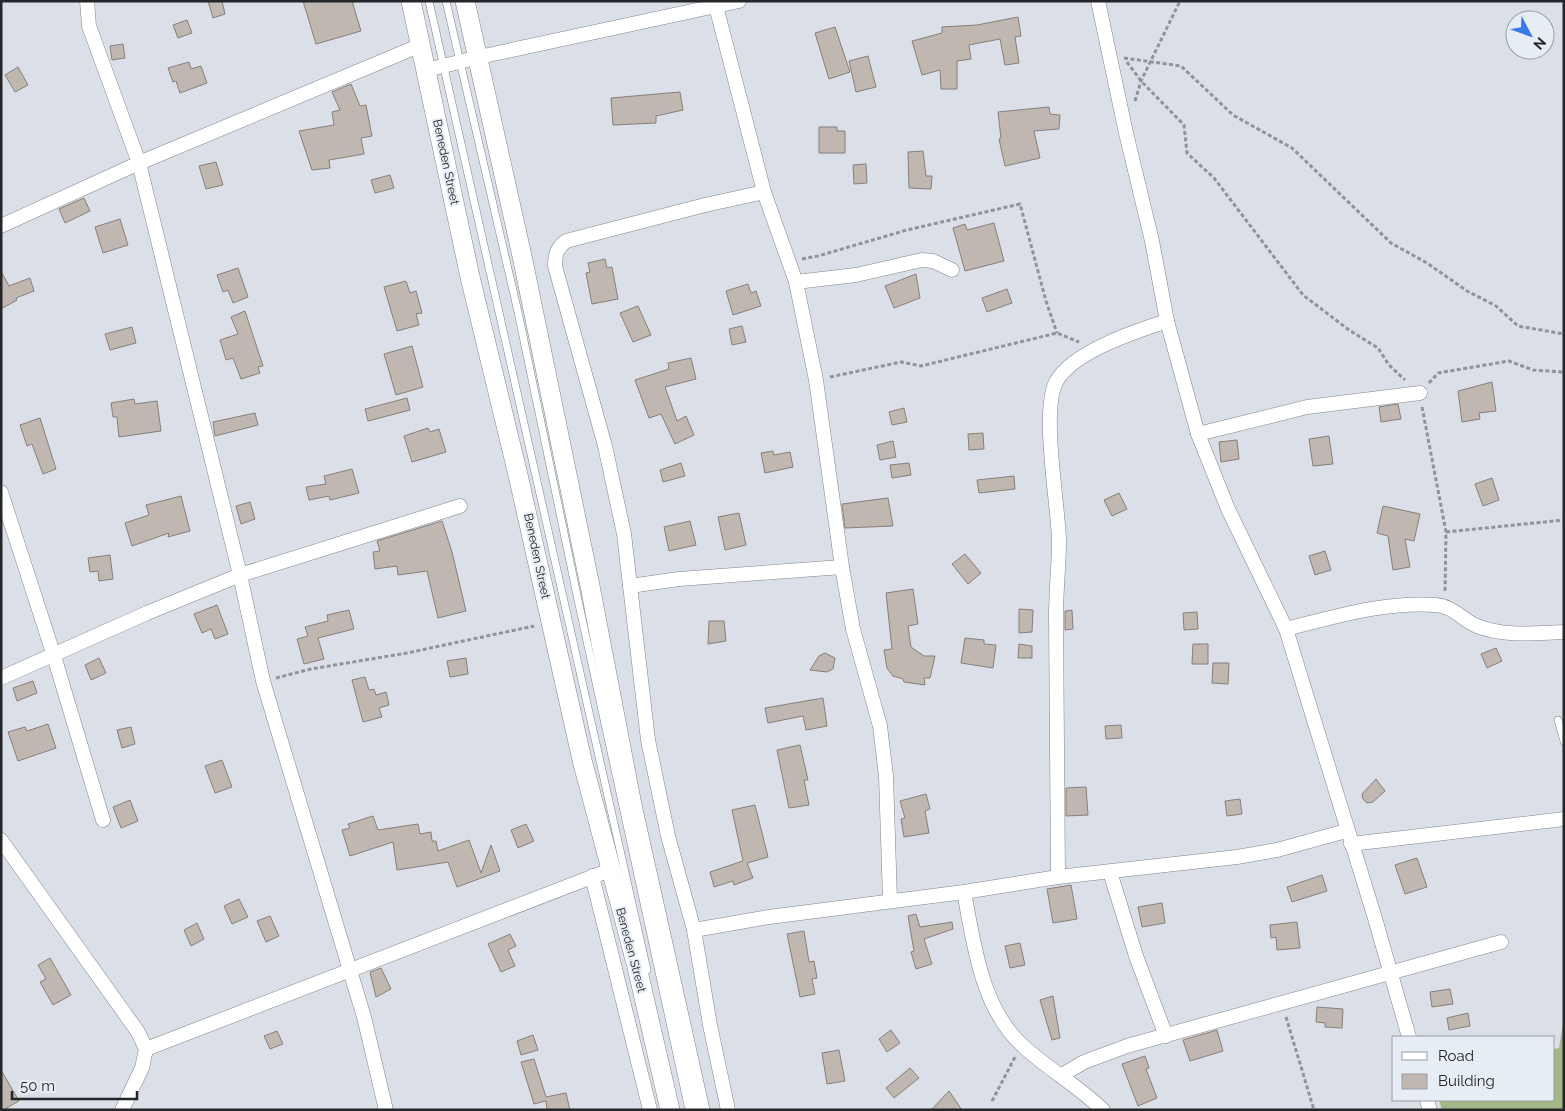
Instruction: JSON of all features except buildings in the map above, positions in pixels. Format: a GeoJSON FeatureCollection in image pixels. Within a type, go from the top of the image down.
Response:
{"type":"FeatureCollection","features":[{"type":"Feature","properties":{"kind":"main road","name":"Beneden Street"},"geometry":{"type":"LineString","coordinates":[[411,1],[421,45],[435,68],[470,277],[610,870],[637,968],[670,1110]]}},
{"type":"Feature","properties":{"kind":"main road"},"geometry":{"type":"LineString","coordinates":[[465,1],[479,56],[590,586],[632,805],[700,1110]]}},
{"type":"Feature","properties":{"kind":"street"},"geometry":{"type":"LineString","coordinates":[[87,1],[89,26],[139,163],[240,575],[263,681],[364,1017],[386,1110]]}},
{"type":"Feature","properties":{"kind":"street"},"geometry":{"type":"LineString","coordinates":[[435,68],[479,56],[739,1]]}},
{"type":"Feature","properties":{"kind":"street"},"geometry":{"type":"LineString","coordinates":[[1098,1],[1117,59],[1167,322],[1198,434],[1228,509],[1286,629],[1325,752],[1409,1036]]}},
{"type":"Feature","properties":{"kind":"street"},"geometry":{"type":"LineString","coordinates":[[716,6],[764,192],[796,282],[816,380],[842,567],[853,630],[880,726],[886,776],[890,900]]}},
{"type":"Feature","properties":{"kind":"street"},"geometry":{"type":"LineString","coordinates":[[1,226],[139,163],[421,45]]}},
{"type":"Feature","properties":{"kind":"street"},"geometry":{"type":"LineString","coordinates":[[728,1110],[710,1025],[694,930],[668,836],[648,740],[624,534],[605,446],[556,266],[555,256],[559,247],[566,241],[705,205],[764,192]]}},
{"type":"Feature","properties":{"kind":"street"},"geometry":{"type":"LineString","coordinates":[[796,282],[856,274],[922,260],[933,261],[952,270]]}},
{"type":"Feature","properties":{"kind":"street"},"geometry":{"type":"LineString","coordinates":[[1058,877],[1056,614],[1059,539],[1051,437],[1052,395],[1061,375],[1074,364],[1126,335],[1167,322]]}},
{"type":"Feature","properties":{"kind":"street"},"geometry":{"type":"LineString","coordinates":[[1198,434],[1307,407],[1420,393]]}},
{"type":"Feature","properties":{"kind":"street"},"geometry":{"type":"LineString","coordinates":[[1,492],[54,656],[103,820]]}},
{"type":"Feature","properties":{"kind":"street"},"geometry":{"type":"LineString","coordinates":[[1,678],[147,613],[240,575],[460,506]]}},
{"type":"Feature","properties":{"kind":"street"},"geometry":{"type":"LineString","coordinates":[[630,586],[679,579],[842,567]]}},
{"type":"Feature","properties":{"kind":"street"},"geometry":{"type":"LineString","coordinates":[[1286,629],[1376,608],[1445,607],[1475,625],[1492,632],[1515,634],[1564,632]]}},
{"type":"Feature","properties":{"kind":"street"},"geometry":{"type":"LineString","coordinates":[[694,930],[769,917],[964,892],[1058,877],[1237,857],[1349,838],[1564,819]]}},
{"type":"Feature","properties":{"kind":"street"},"geometry":{"type":"LineString","coordinates":[[1,840],[138,1032],[146,1049],[142,1068],[122,1110]]}},
{"type":"Feature","properties":{"kind":"street"},"geometry":{"type":"LineString","coordinates":[[146,1049],[610,870]]}},
{"type":"Feature","properties":{"kind":"street"},"geometry":{"type":"LineString","coordinates":[[1110,872],[1136,956],[1166,1036]]}},
{"type":"Feature","properties":{"kind":"street"},"geometry":{"type":"LineString","coordinates":[[592,876],[650,1110]]}},
{"type":"Feature","properties":{"kind":"street"},"geometry":{"type":"LineString","coordinates":[[964,892],[976,954],[990,996],[1005,1026],[1021,1045],[1062,1075],[1104,1110]]}},
{"type":"Feature","properties":{"kind":"street"},"geometry":{"type":"LineString","coordinates":[[1062,1075],[1084,1062],[1105,1054],[1501,942]]}},
{"type":"Feature","properties":{"kind":"lane"},"geometry":{"type":"LineString","coordinates":[[429,1],[435,68],[648,974]]}},
{"type":"Feature","properties":{"kind":"lane"},"geometry":{"type":"LineString","coordinates":[[446,1],[518,312],[578,600],[689,1110]]}},
{"type":"Feature","properties":{"kind":"lane"},"geometry":{"type":"LineString","coordinates":[[1558,720],[1564,741]]}},
{"type":"Feature","properties":{"kind":"lane"},"geometry":{"type":"LineString","coordinates":[[670,1071],[678,1110]]}},
{"type":"Feature","properties":{"kind":"path"},"geometry":{"type":"LineString","coordinates":[[1134,107],[1141,81],[1180,1]]}},
{"type":"Feature","properties":{"kind":"path"},"geometry":{"type":"LineString","coordinates":[[1117,59],[1181,66],[1233,114],[1292,148],[1391,243],[1427,262],[1467,291],[1496,306],[1518,326],[1564,334]]}},
{"type":"Feature","properties":{"kind":"path"},"geometry":{"type":"LineString","coordinates":[[1117,59],[1184,125],[1187,153],[1214,178],[1302,295],[1349,330],[1378,348],[1389,366],[1420,393],[1446,532],[1445,607]]}},
{"type":"Feature","properties":{"kind":"path"},"geometry":{"type":"LineString","coordinates":[[789,261],[818,256],[907,230],[1020,204],[1046,302],[1057,334]]}},
{"type":"Feature","properties":{"kind":"path"},"geometry":{"type":"LineString","coordinates":[[816,380],[901,362],[920,366],[1057,334],[1098,349]]}},
{"type":"Feature","properties":{"kind":"path"},"geometry":{"type":"LineString","coordinates":[[1420,393],[1438,373],[1509,361],[1533,370],[1564,372]]}},
{"type":"Feature","properties":{"kind":"path"},"geometry":{"type":"LineString","coordinates":[[1446,532],[1564,520]]}},
{"type":"Feature","properties":{"kind":"path"},"geometry":{"type":"LineString","coordinates":[[263,681],[311,669],[407,653],[551,623]]}},
{"type":"Feature","properties":{"kind":"path"},"geometry":{"type":"LineString","coordinates":[[1282,1004],[1314,1110]]}},
{"type":"Feature","properties":{"kind":"path"},"geometry":{"type":"LineString","coordinates":[[992,1101],[1021,1045]]}},
{"type":"Feature","properties":{"kind":"green space"},"geometry":{"type":"Polygon","coordinates":[[[1564,1018],[1564,1110],[1442,1110],[1439,1101],[1555,1101],[1555,1049],[1559,1048],[1564,1018]]]}}]}
